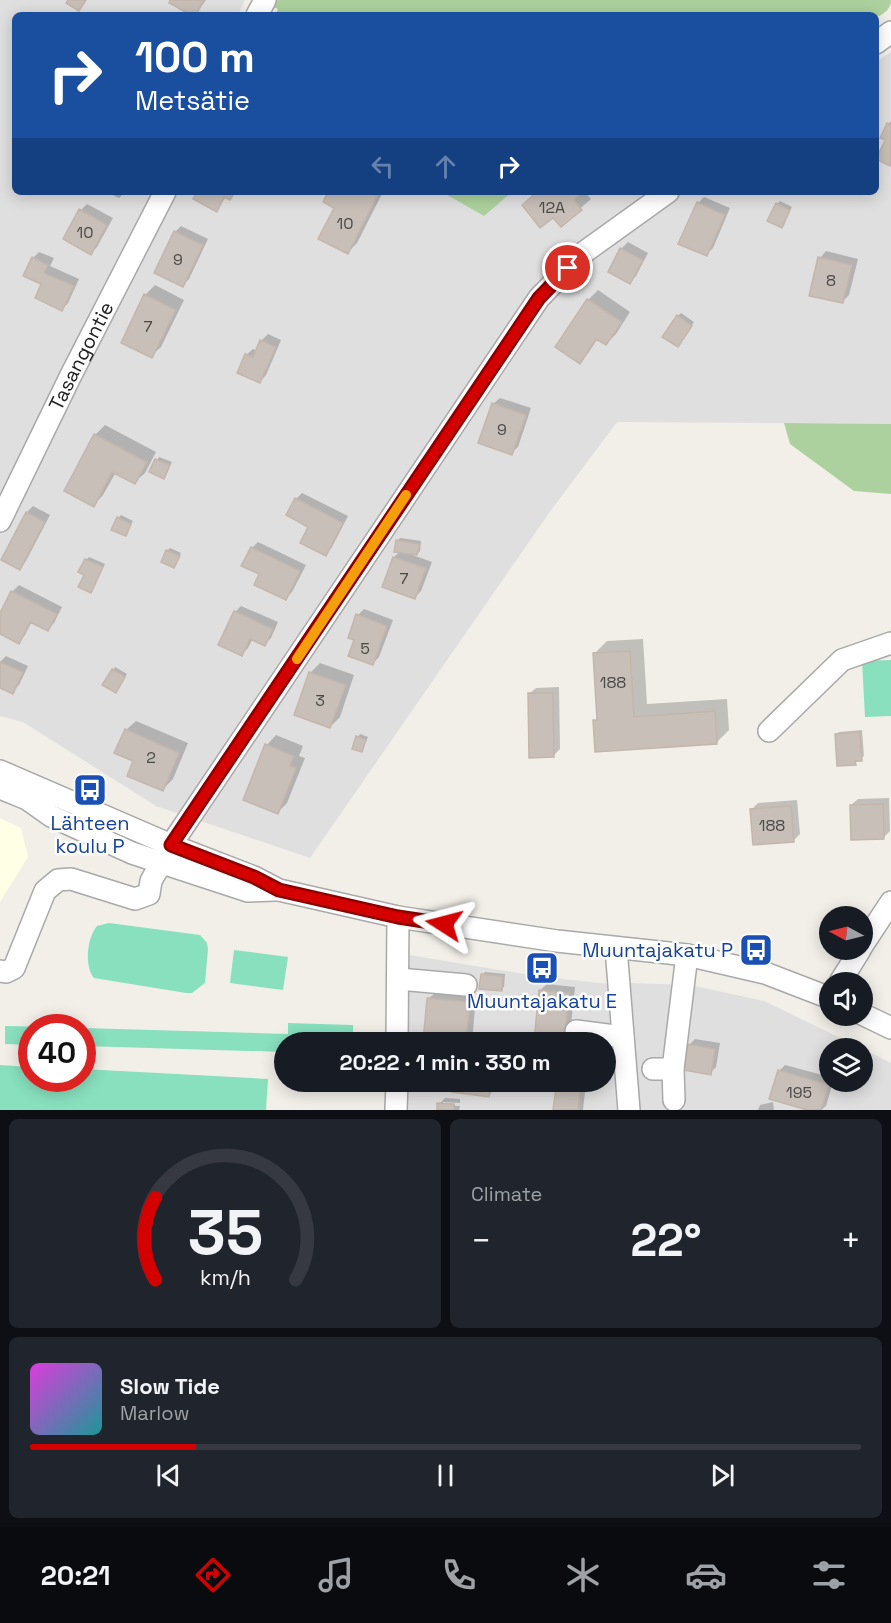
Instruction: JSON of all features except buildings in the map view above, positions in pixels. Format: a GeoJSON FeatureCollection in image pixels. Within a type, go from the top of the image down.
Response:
{"type":"FeatureCollection","features":[{"type":"Feature","properties":{"kind":"street","name":"Tasangontie"},"geometry":{"type":"LineString","coordinates":[[0,521],[71,375],[163,195]]}},
{"type":"Feature","properties":{"kind":"street"},"geometry":{"type":"LineString","coordinates":[[0,971],[6,972],[14,968],[45,891],[58,880],[71,879],[135,899],[148,894],[151,881],[166,854],[539,298],[583,253],[664,195]]}},
{"type":"Feature","properties":{"kind":"street"},"geometry":{"type":"LineString","coordinates":[[768,731],[842,660],[891,643]]}},
{"type":"Feature","properties":{"kind":"street"},"geometry":{"type":"LineString","coordinates":[[0,771],[166,854],[248,891],[279,890],[398,917],[616,948],[687,955],[765,973],[819,994]]}},
{"type":"Feature","properties":{"kind":"street"},"geometry":{"type":"LineString","coordinates":[[0,788],[27,799],[61,821],[132,853],[166,854]]}},
{"type":"Feature","properties":{"kind":"street"},"geometry":{"type":"LineString","coordinates":[[873,930],[891,902]]}},
{"type":"Feature","properties":{"kind":"street"},"geometry":{"type":"LineString","coordinates":[[398,917],[398,1032]]}},
{"type":"Feature","properties":{"kind":"street"},"geometry":{"type":"LineString","coordinates":[[616,948],[629,1110]]}},
{"type":"Feature","properties":{"kind":"street"},"geometry":{"type":"LineString","coordinates":[[674,1100],[663,1069],[687,955]]}},
{"type":"Feature","properties":{"kind":"street"},"geometry":{"type":"LineString","coordinates":[[399,979],[466,985]]}},
{"type":"Feature","properties":{"kind":"street"},"geometry":{"type":"LineString","coordinates":[[873,1019],[891,1028]]}},
{"type":"Feature","properties":{"kind":"street"},"geometry":{"type":"LineString","coordinates":[[576,1031],[623,1037]]}},
{"type":"Feature","properties":{"kind":"street"},"geometry":{"type":"LineString","coordinates":[[396,1110],[397,1092]]}},
{"type":"Feature","properties":{"kind":"shaded area"},"geometry":{"type":"Polygon","coordinates":[[[0,0],[245,0],[239,12],[12,12],[12,195],[447,195],[484,215],[508,195],[879,195],[879,60],[891,52],[891,424],[617,422],[549,513],[310,858],[156,806],[23,722],[0,716],[0,0]]]}},
{"type":"Feature","properties":{"kind":"shaded area"},"geometry":{"type":"Polygon","coordinates":[[[0,818],[21,828],[28,857],[0,902],[0,818]]]}},
{"type":"Feature","properties":{"kind":"shaded area"},"geometry":{"type":"Polygon","coordinates":[[[409,955],[536,976],[608,984],[611,1032],[406,1032],[409,955]]]}},
{"type":"Feature","properties":{"kind":"shaded area"},"geometry":{"type":"Polygon","coordinates":[[[629,983],[690,985],[764,1001],[840,1038],[819,1038],[819,1092],[873,1092],[873,1054],[891,1063],[891,1110],[638,1110],[629,983]]]}},
{"type":"Feature","properties":{"kind":"shaded area"},"geometry":{"type":"Polygon","coordinates":[[[405,1092],[616,1092],[617,1110],[404,1110],[405,1092]]]}},
{"type":"Feature","properties":{"kind":"green space"},"geometry":{"type":"Polygon","coordinates":[[[258,0],[891,0],[888,9],[879,16],[879,12],[276,12],[278,9],[258,0]]]}},
{"type":"Feature","properties":{"kind":"green space"},"geometry":{"type":"Polygon","coordinates":[[[447,195],[508,195],[484,216],[447,195]]]}},
{"type":"Feature","properties":{"kind":"green space"},"geometry":{"type":"Polygon","coordinates":[[[784,423],[891,424],[891,494],[854,491],[790,444],[784,423]]]}},
{"type":"Feature","properties":{"kind":"green space"},"geometry":{"type":"Polygon","coordinates":[[[891,660],[891,716],[865,717],[862,661],[891,660]]]}},
{"type":"Feature","properties":{"kind":"green space"},"geometry":{"type":"Polygon","coordinates":[[[109,923],[200,935],[207,943],[208,949],[205,983],[192,993],[186,993],[94,978],[89,966],[89,945],[97,926],[109,923]]]}},
{"type":"Feature","properties":{"kind":"green space"},"geometry":{"type":"Polygon","coordinates":[[[234,950],[288,957],[283,990],[230,983],[234,950]]]}},
{"type":"Feature","properties":{"kind":"green space"},"geometry":{"type":"Polygon","coordinates":[[[288,1023],[353,1025],[353,1032],[288,1032],[288,1023]]]}},
{"type":"Feature","properties":{"kind":"green space"},"geometry":{"type":"Polygon","coordinates":[[[5,1026],[18,1026],[18,1044],[5,1044],[5,1026]]]}},
{"type":"Feature","properties":{"kind":"green space"},"geometry":{"type":"Polygon","coordinates":[[[96,1028],[274,1034],[274,1052],[96,1046],[96,1028]]]}},
{"type":"Feature","properties":{"kind":"green space"},"geometry":{"type":"Polygon","coordinates":[[[0,1065],[18,1066],[18,1092],[96,1092],[96,1070],[268,1079],[266,1110],[0,1110],[0,1065]]]}},
{"type":"Feature","properties":{"kind":"slow traffic"},"geometry":{"type":"LineString","coordinates":[[297,659],[406,495]]}},
{"type":"Feature","properties":{"kind":"place","name":"Lähteen koulu P"},"geometry":{"type":"Point","coordinates":[90,790]}},
{"type":"Feature","properties":{"kind":"place","name":"Muuntajakatu P"},"geometry":{"type":"Point","coordinates":[756,950]}},
{"type":"Feature","properties":{"kind":"place","name":"Muuntajakatu E"},"geometry":{"type":"Point","coordinates":[542,968]}},
{"type":"Feature","properties":{"kind":"route"},"geometry":{"type":"LineString","coordinates":[[444,924],[398,917],[279,890],[254,877],[171,845],[539,298],[568,268]]}}]}
